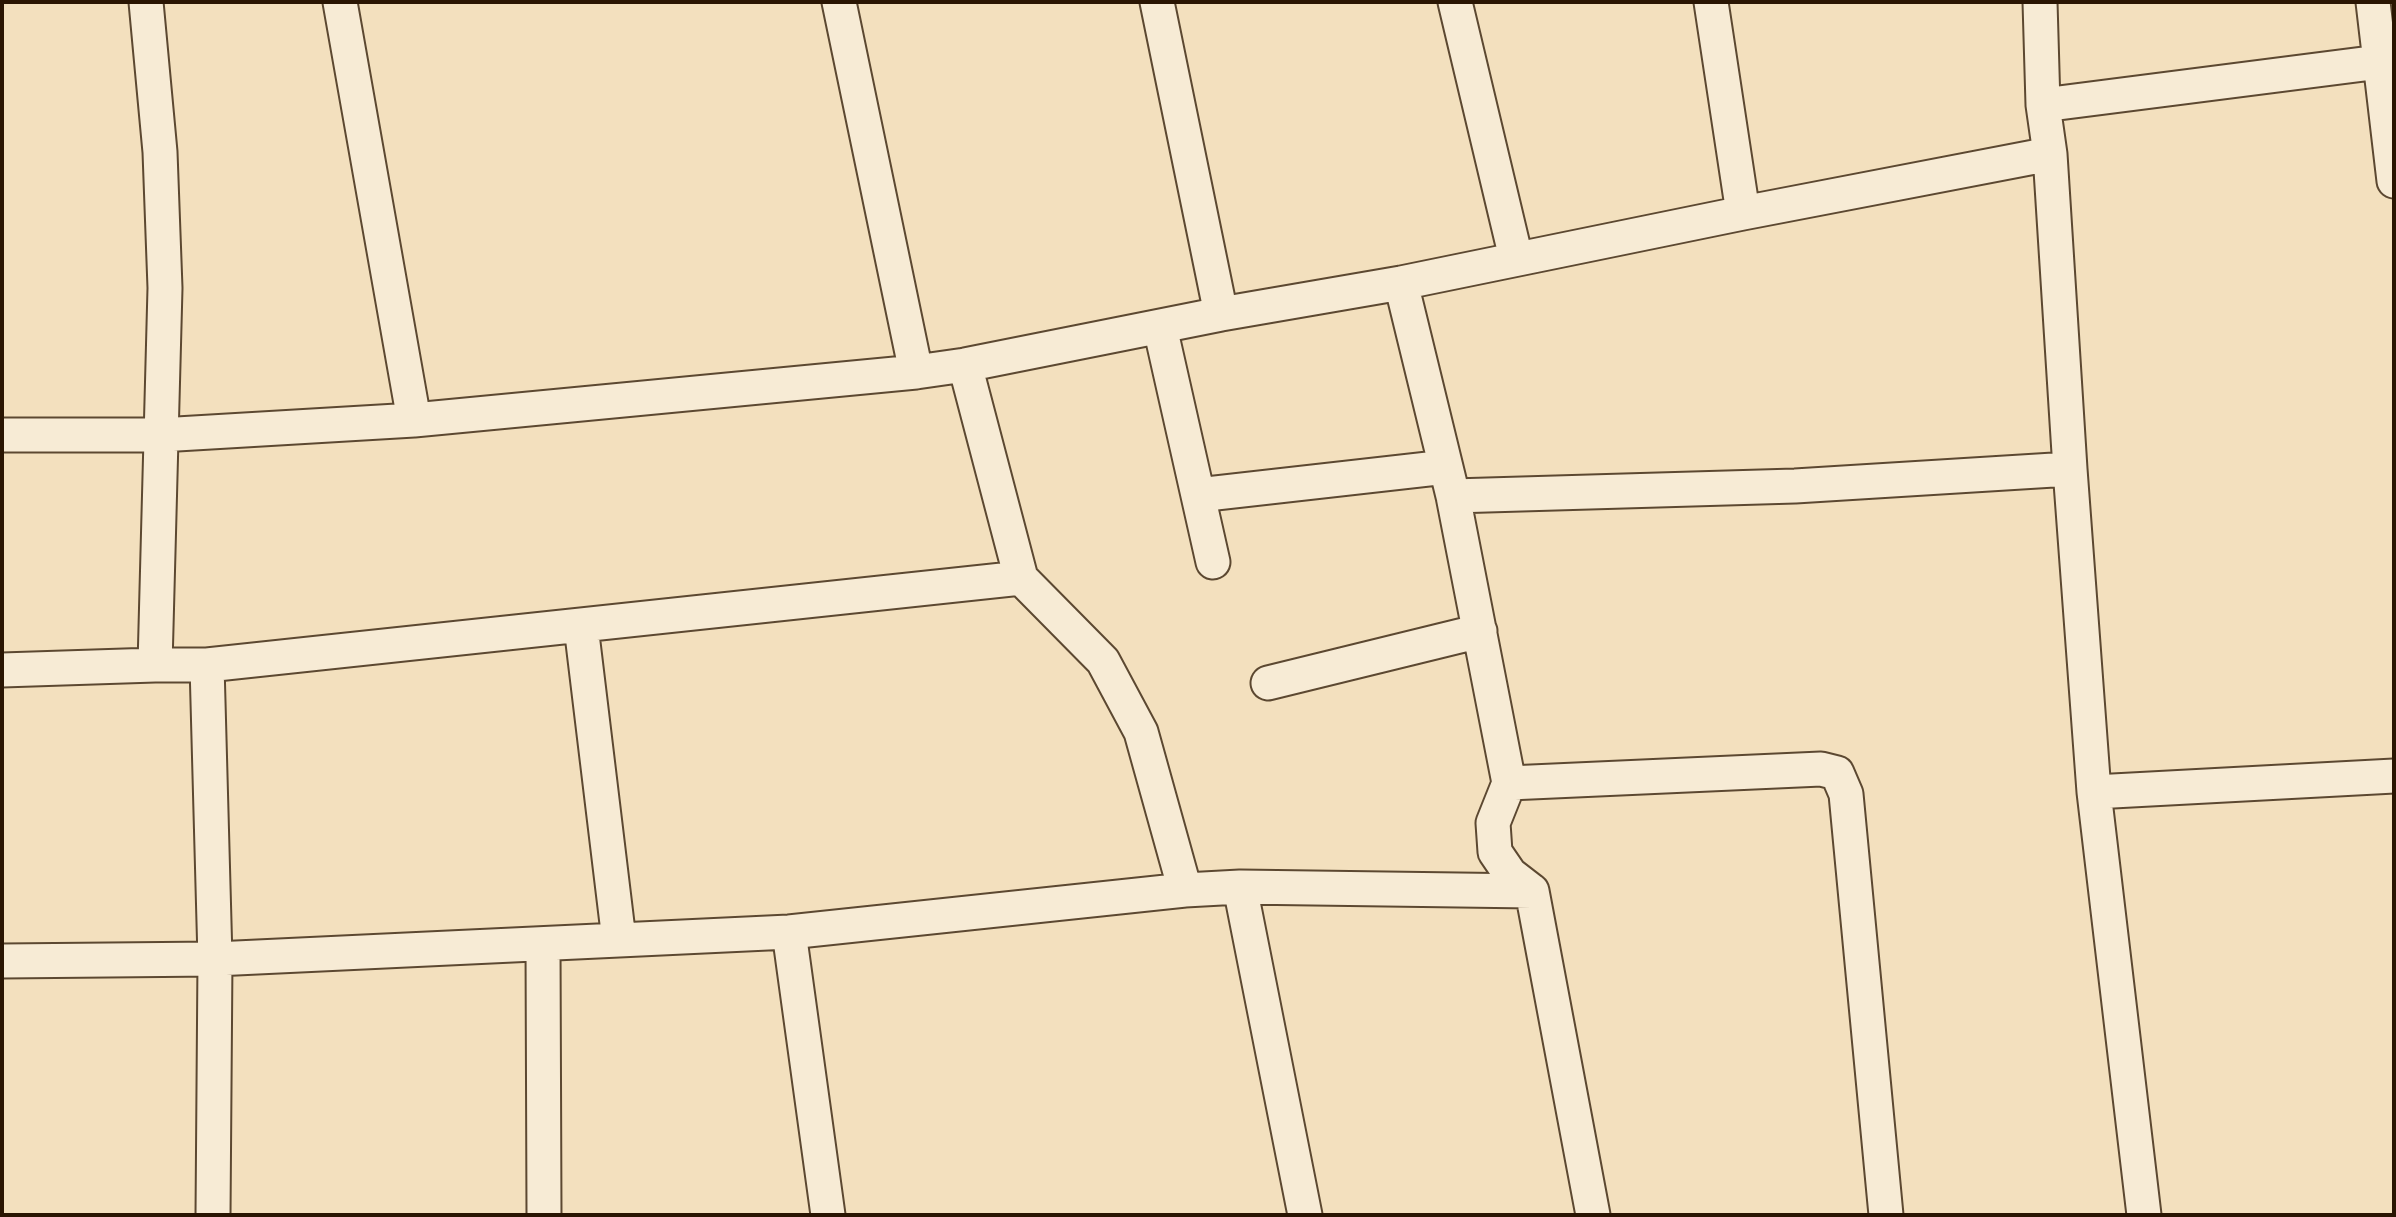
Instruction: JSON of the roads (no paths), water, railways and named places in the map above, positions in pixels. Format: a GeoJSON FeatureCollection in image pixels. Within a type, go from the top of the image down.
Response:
{"type":"FeatureCollection","features":[{"type":"Feature","properties":{"kind":"street"},"geometry":{"type":"LineString","coordinates":[[146,2],[160,152],[165,288],[155,665]]}},
{"type":"Feature","properties":{"kind":"street"},"geometry":{"type":"LineString","coordinates":[[340,2],[414,420]]}},
{"type":"Feature","properties":{"kind":"street"},"geometry":{"type":"LineString","coordinates":[[839,2],[916,372]]}},
{"type":"Feature","properties":{"kind":"street"},"geometry":{"type":"LineString","coordinates":[[1157,2],[1221,314]]}},
{"type":"Feature","properties":{"kind":"street"},"geometry":{"type":"LineString","coordinates":[[1455,2],[1517,258]]}},
{"type":"Feature","properties":{"kind":"street"},"geometry":{"type":"LineString","coordinates":[[1711,2],[1743,213]]}},
{"type":"Feature","properties":{"kind":"street"},"geometry":{"type":"LineString","coordinates":[[2040,2],[2043,105],[2050,154],[2094,792],[2144,1215]]}},
{"type":"Feature","properties":{"kind":"street"},"geometry":{"type":"LineString","coordinates":[[2373,2],[2387,61],[2394,181]]}},
{"type":"Feature","properties":{"kind":"street"},"geometry":{"type":"LineString","coordinates":[[2043,105],[2387,61]]}},
{"type":"Feature","properties":{"kind":"street"},"geometry":{"type":"LineString","coordinates":[[2,435],[160,435],[414,420],[965,366],[1221,314],[1401,284],[1517,258],[2050,154]]}},
{"type":"Feature","properties":{"kind":"street"},"geometry":{"type":"LineString","coordinates":[[1401,284],[1449,482],[1509,783],[1493,823],[1495,852],[1510,874],[1532,891],[1593,1215]]}},
{"type":"Feature","properties":{"kind":"street"},"geometry":{"type":"LineString","coordinates":[[1160,327],[1213,562]]}},
{"type":"Feature","properties":{"kind":"street"},"geometry":{"type":"LineString","coordinates":[[965,366],[1021,578],[1103,661],[1141,732],[1185,890]]}},
{"type":"Feature","properties":{"kind":"street"},"geometry":{"type":"LineString","coordinates":[[1198,495],[1449,482],[1795,486],[2070,469]]}},
{"type":"Feature","properties":{"kind":"street"},"geometry":{"type":"LineString","coordinates":[[2,670],[207,665],[1021,578]]}},
{"type":"Feature","properties":{"kind":"street"},"geometry":{"type":"LineString","coordinates":[[581,626],[619,940]]}},
{"type":"Feature","properties":{"kind":"street"},"geometry":{"type":"LineString","coordinates":[[1268,682],[1480,631]]}},
{"type":"Feature","properties":{"kind":"street"},"geometry":{"type":"LineString","coordinates":[[207,665],[215,959],[214,1215]]}},
{"type":"Feature","properties":{"kind":"street"},"geometry":{"type":"LineString","coordinates":[[1509,783],[1821,769],[1837,773],[1846,794],[1872,1050],[1885,1215]]}},
{"type":"Feature","properties":{"kind":"street"},"geometry":{"type":"LineString","coordinates":[[2094,792],[2394,776]]}},
{"type":"Feature","properties":{"kind":"street"},"geometry":{"type":"LineString","coordinates":[[1240,887],[1305,1215]]}},
{"type":"Feature","properties":{"kind":"street"},"geometry":{"type":"LineString","coordinates":[[2,961],[215,959],[789,932],[1185,890],[1240,887],[1532,891]]}},
{"type":"Feature","properties":{"kind":"street"},"geometry":{"type":"LineString","coordinates":[[789,932],[828,1215]]}},
{"type":"Feature","properties":{"kind":"street"},"geometry":{"type":"LineString","coordinates":[[543,944],[544,1215]]}}]}
